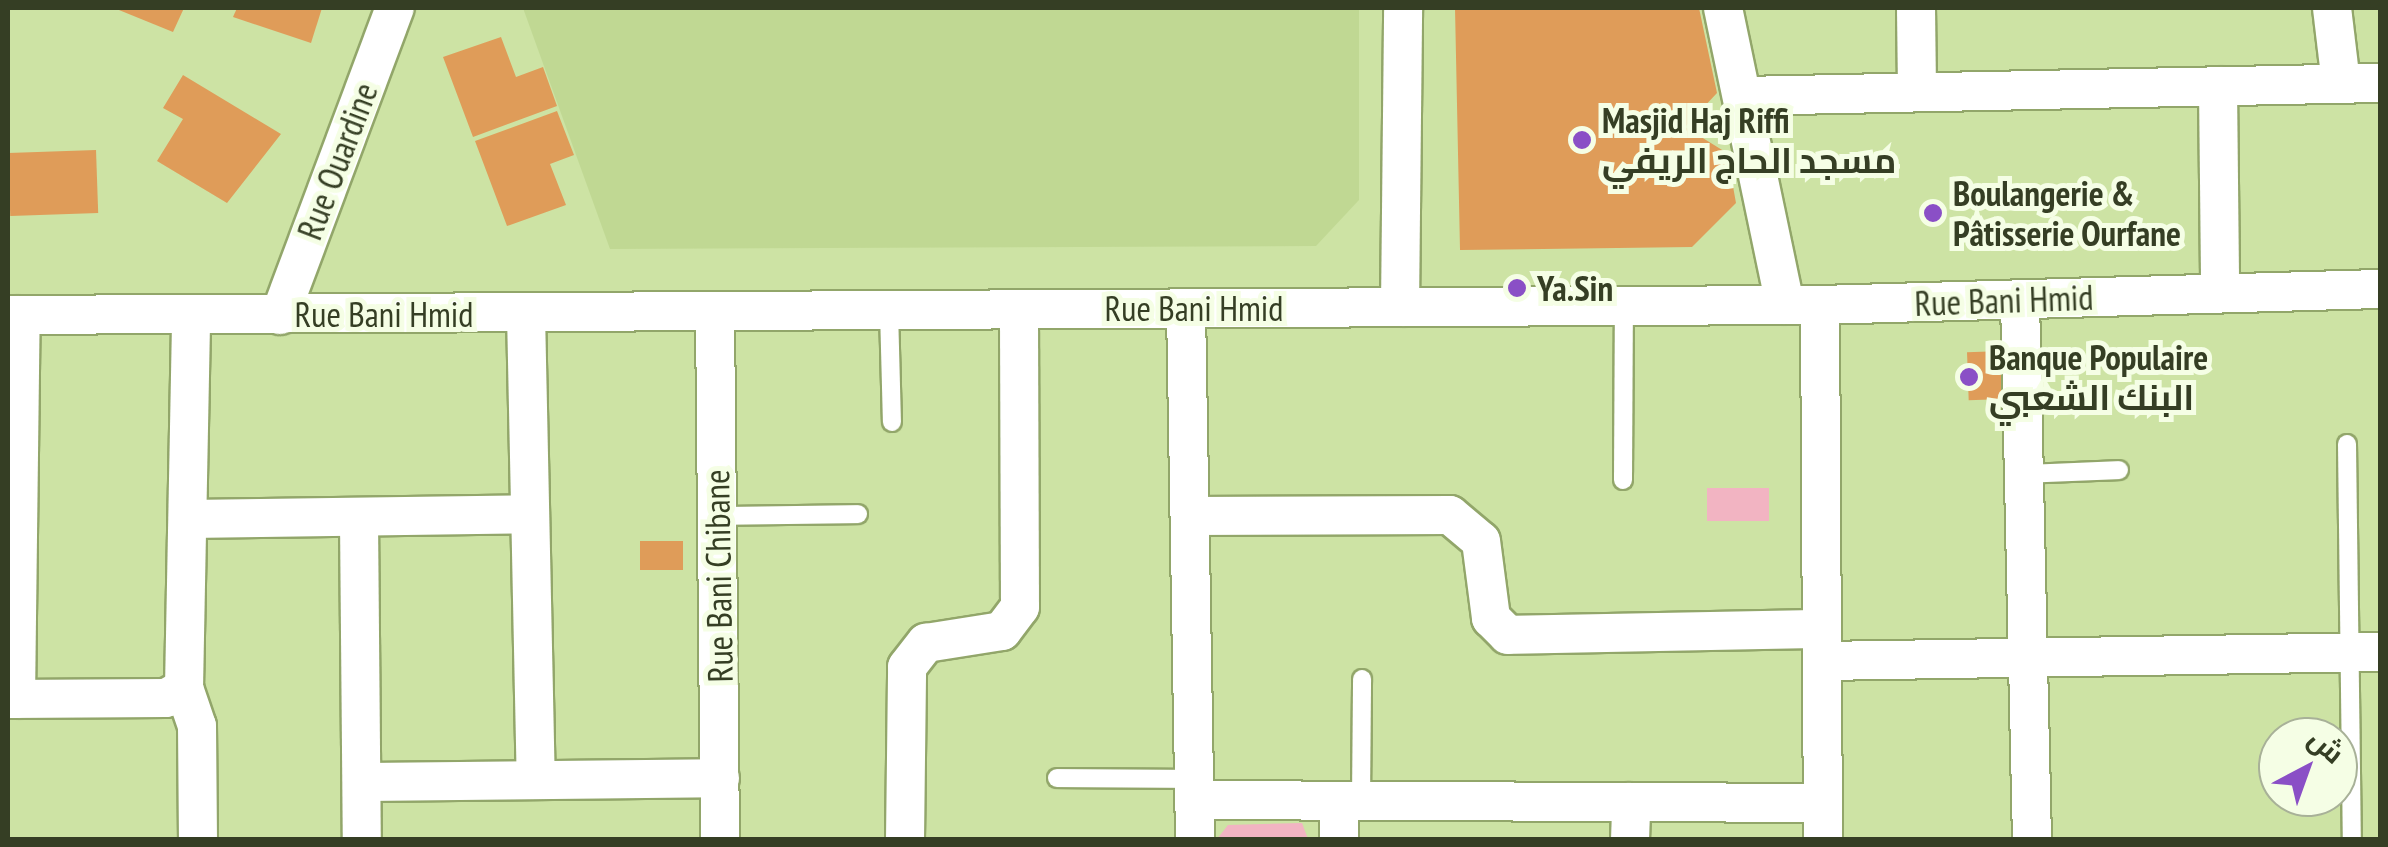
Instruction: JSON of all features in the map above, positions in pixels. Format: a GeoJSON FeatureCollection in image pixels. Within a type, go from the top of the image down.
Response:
{"type":"FeatureCollection","features":[{"type":"Feature","properties":{"kind":"street","name":"Rue Ouardine"},"geometry":{"type":"LineString","coordinates":[[280,315],[395,8]]}},
{"type":"Feature","properties":{"kind":"street"},"geometry":{"type":"LineString","coordinates":[[1400,307],[1402,8]]}},
{"type":"Feature","properties":{"kind":"street"},"geometry":{"type":"LineString","coordinates":[[1194,790],[1630,821],[1823,821],[1822,645],[1802,304],[1742,96],[1723,8]]}},
{"type":"Feature","properties":{"kind":"street"},"geometry":{"type":"LineString","coordinates":[[1916,8],[1917,92]]}},
{"type":"Feature","properties":{"kind":"street"},"geometry":{"type":"LineString","coordinates":[[2332,8],[2340,83]]}},
{"type":"Feature","properties":{"kind":"street"},"geometry":{"type":"LineString","coordinates":[[1742,96],[2380,82]]}},
{"type":"Feature","properties":{"kind":"street"},"geometry":{"type":"LineString","coordinates":[[2218,86],[2220,294]]}},
{"type":"Feature","properties":{"kind":"street","name":"Rue Bani Hmid"},"geometry":{"type":"LineString","coordinates":[[14,315],[1802,304],[2380,288]]}},
{"type":"Feature","properties":{"kind":"street"},"geometry":{"type":"LineString","coordinates":[[2020,300],[2032,840]]}},
{"type":"Feature","properties":{"kind":"street"},"geometry":{"type":"LineString","coordinates":[[1186,308],[1195,840]]}},
{"type":"Feature","properties":{"kind":"street"},"geometry":{"type":"LineString","coordinates":[[904,840],[906,667],[926,644],[1002,631],[1020,606],[1020,310]]}},
{"type":"Feature","properties":{"kind":"street","name":"Rue Bani Chibane"},"geometry":{"type":"LineString","coordinates":[[715,312],[720,840]]}},
{"type":"Feature","properties":{"kind":"street"},"geometry":{"type":"LineString","coordinates":[[526,313],[536,780]]}},
{"type":"Feature","properties":{"kind":"street"},"geometry":{"type":"LineString","coordinates":[[14,315],[12,699],[166,698],[184,688]]}},
{"type":"Feature","properties":{"kind":"street"},"geometry":{"type":"LineString","coordinates":[[191,315],[184,688],[198,726],[198,840]]}},
{"type":"Feature","properties":{"kind":"street"},"geometry":{"type":"LineString","coordinates":[[190,519],[530,514]]}},
{"type":"Feature","properties":{"kind":"street"},"geometry":{"type":"LineString","coordinates":[[1190,516],[1450,515],[1482,541],[1492,618],[1508,636],[1822,645],[2028,658],[2365,652]]}},
{"type":"Feature","properties":{"kind":"street"},"geometry":{"type":"LineString","coordinates":[[358,519],[362,840]]}},
{"type":"Feature","properties":{"kind":"street"},"geometry":{"type":"LineString","coordinates":[[362,782],[720,778]]}},
{"type":"Feature","properties":{"kind":"street"},"geometry":{"type":"LineString","coordinates":[[1339,840],[1350,801]]}},
{"type":"Feature","properties":{"kind":"lane"},"geometry":{"type":"LineString","coordinates":[[1623,480],[1624,306]]}},
{"type":"Feature","properties":{"kind":"lane"},"geometry":{"type":"LineString","coordinates":[[890,310],[892,422]]}},
{"type":"Feature","properties":{"kind":"lane"},"geometry":{"type":"LineString","coordinates":[[2347,444],[2365,652],[2352,840]]}},
{"type":"Feature","properties":{"kind":"lane"},"geometry":{"type":"LineString","coordinates":[[2024,474],[2119,470]]}},
{"type":"Feature","properties":{"kind":"lane"},"geometry":{"type":"LineString","coordinates":[[717,516],[858,514]]}},
{"type":"Feature","properties":{"kind":"lane"},"geometry":{"type":"LineString","coordinates":[[1350,801],[1362,679]]}},
{"type":"Feature","properties":{"kind":"lane"},"geometry":{"type":"LineString","coordinates":[[1057,778],[1194,790]]}},
{"type":"Feature","properties":{"kind":"shaded area"},"geometry":{"type":"Polygon","coordinates":[[[523,8],[1359,8],[1359,200],[1316,246],[610,249],[523,8]]]}},
{"type":"Feature","properties":{"kind":"shaded area"},"geometry":{"type":"Polygon","coordinates":[[[1707,488],[1769,488],[1769,521],[1707,521],[1707,488]]]}},
{"type":"Feature","properties":{"kind":"shaded area"},"geometry":{"type":"Polygon","coordinates":[[[1302,823],[1308,839],[1217,839],[1228,825],[1302,823]]]}},
{"type":"Feature","properties":{"kind":"building"},"geometry":{"type":"Polygon","coordinates":[[[114,8],[184,8],[173,32],[114,8]]]}},
{"type":"Feature","properties":{"kind":"building"},"geometry":{"type":"Polygon","coordinates":[[[237,8],[322,8],[311,43],[233,17],[237,8]]]}},
{"type":"Feature","properties":{"kind":"building","name":"Masjid Haj Riffi مسجد الحاج الريفي"},"geometry":{"type":"Polygon","coordinates":[[[1455,8],[1699,8],[1717,93],[1685,127],[1727,153],[1736,203],[1692,247],[1460,250],[1455,8]]]}},
{"type":"Feature","properties":{"kind":"building"},"geometry":{"type":"Polygon","coordinates":[[[501,37],[516,77],[543,67],[557,106],[473,137],[443,57],[501,37]]]}},
{"type":"Feature","properties":{"kind":"building"},"geometry":{"type":"Polygon","coordinates":[[[183,75],[281,134],[227,203],[157,161],[183,119],[163,108],[183,75]]]}},
{"type":"Feature","properties":{"kind":"building"},"geometry":{"type":"Polygon","coordinates":[[[557,111],[574,155],[550,164],[566,205],[507,226],[475,141],[557,111]]]}},
{"type":"Feature","properties":{"kind":"building"},"geometry":{"type":"Polygon","coordinates":[[[96,150],[98,213],[10,216],[8,153],[96,150]]]}},
{"type":"Feature","properties":{"kind":"building"},"geometry":{"type":"Polygon","coordinates":[[[2003,351],[2005,399],[1969,400],[1967,352],[2003,351]]]}},
{"type":"Feature","properties":{"kind":"building"},"geometry":{"type":"Polygon","coordinates":[[[640,541],[683,541],[683,570],[640,570],[640,541]]]}},
{"type":"Feature","properties":{"kind":"place","name":"Masjid Haj Riffi مسجد الحاج الريفي"},"geometry":{"type":"Point","coordinates":[1582,140]}},
{"type":"Feature","properties":{"kind":"place","name":"Boulangerie & Pâtisserie Ourfane"},"geometry":{"type":"Point","coordinates":[1933,213]}},
{"type":"Feature","properties":{"kind":"place","name":"Ya.Sin"},"geometry":{"type":"Point","coordinates":[1517,288]}},
{"type":"Feature","properties":{"kind":"place","name":"Banque Populaire البنك الشعبي"},"geometry":{"type":"Point","coordinates":[1969,377]}}]}
